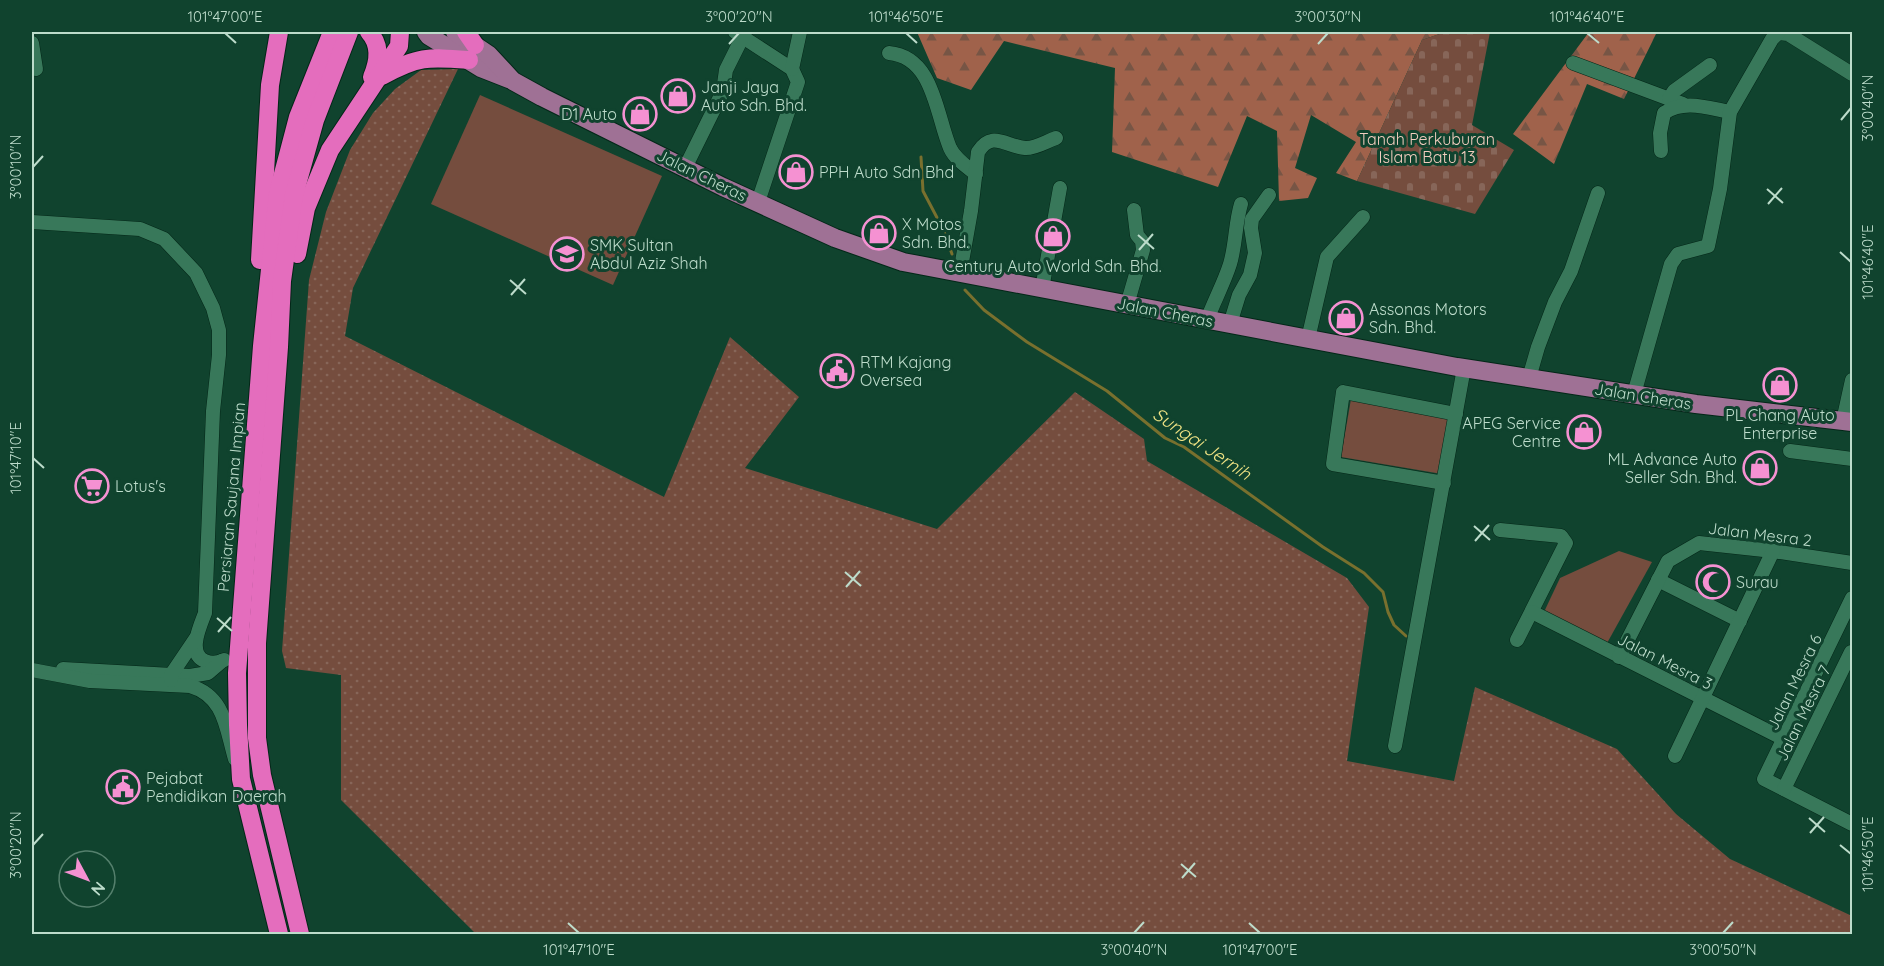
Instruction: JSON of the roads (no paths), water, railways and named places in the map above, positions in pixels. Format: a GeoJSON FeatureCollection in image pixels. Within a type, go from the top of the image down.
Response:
{"type":"FeatureCollection","features":[{"type":"Feature","properties":{"kind":"highway"},"geometry":{"type":"LineString","coordinates":[[356,108],[375,70],[379,54],[375,38],[369,32]]}},
{"type":"Feature","properties":{"kind":"highway"},"geometry":{"type":"LineString","coordinates":[[271,347],[306,208],[330,150],[399,46],[400,32]]}},
{"type":"Feature","properties":{"kind":"highway"},"geometry":{"type":"LineString","coordinates":[[271,347],[258,293],[270,85],[282,33]]}},
{"type":"Feature","properties":{"kind":"highway"},"geometry":{"type":"LineString","coordinates":[[271,347],[294,195],[338,38]]}},
{"type":"Feature","properties":{"kind":"highway"},"geometry":{"type":"LineString","coordinates":[[378,78],[400,65],[470,46]]}},
{"type":"Feature","properties":{"kind":"highway","name":"Persiaran Saujana Impian"},"geometry":{"type":"LineString","coordinates":[[271,347],[266,414],[257,642],[257,738],[264,786],[300,934]]}},
{"type":"Feature","properties":{"kind":"highway","name":"Persiaran Saujana Impian"},"geometry":{"type":"LineString","coordinates":[[266,414],[242,610],[237,673],[238,725],[241,779],[279,934]]}},
{"type":"Feature","properties":{"kind":"main road","name":"Jalan Cheras"},"geometry":{"type":"LineString","coordinates":[[426,32],[429,36],[470,46],[489,55],[513,81],[685,168],[835,238],[903,262],[1464,368],[1696,404],[1848,422]]}},
{"type":"Feature","properties":{"kind":"main road","name":"Jalan Cheras"},"geometry":{"type":"LineString","coordinates":[[455,32],[470,46]]}},
{"type":"Feature","properties":{"kind":"street"},"geometry":{"type":"LineString","coordinates":[[792,69],[800,32]]}},
{"type":"Feature","properties":{"kind":"street"},"geometry":{"type":"LineString","coordinates":[[1634,394],[1671,264],[1678,254],[1708,246],[1720,189],[1730,112],[1772,39],[1779,32],[1788,33],[1852,74]]}},
{"type":"Feature","properties":{"kind":"street"},"geometry":{"type":"LineString","coordinates":[[685,168],[723,91],[726,70],[741,34],[792,69],[798,82],[758,202]]}},
{"type":"Feature","properties":{"kind":"street"},"geometry":{"type":"LineString","coordinates":[[32,43],[36,69]]}},
{"type":"Feature","properties":{"kind":"street"},"geometry":{"type":"LineString","coordinates":[[889,53],[899,54],[924,75],[934,96],[951,150],[960,162],[976,174]]}},
{"type":"Feature","properties":{"kind":"street"},"geometry":{"type":"LineString","coordinates":[[1573,63],[1683,104],[1730,112]]}},
{"type":"Feature","properties":{"kind":"street"},"geometry":{"type":"LineString","coordinates":[[1669,99],[1674,92],[1710,65]]}},
{"type":"Feature","properties":{"kind":"street"},"geometry":{"type":"LineString","coordinates":[[1661,151],[1660,133],[1665,113],[1683,104]]}},
{"type":"Feature","properties":{"kind":"street"},"geometry":{"type":"LineString","coordinates":[[960,273],[978,152],[988,141],[995,140],[1026,148],[1056,138]]}},
{"type":"Feature","properties":{"kind":"street"},"geometry":{"type":"LineString","coordinates":[[1042,289],[1060,188]]}},
{"type":"Feature","properties":{"kind":"street"},"geometry":{"type":"LineString","coordinates":[[1528,378],[1555,302],[1571,271],[1598,193]]}},
{"type":"Feature","properties":{"kind":"street"},"geometry":{"type":"LineString","coordinates":[[1230,324],[1239,295],[1250,275],[1255,253],[1252,219],[1269,195]]}},
{"type":"Feature","properties":{"kind":"street"},"geometry":{"type":"LineString","coordinates":[[1207,320],[1230,263],[1236,237],[1236,219],[1241,204]]}},
{"type":"Feature","properties":{"kind":"street"},"geometry":{"type":"LineString","coordinates":[[1127,305],[1143,250],[1142,242],[1137,235],[1134,210]]}},
{"type":"Feature","properties":{"kind":"street"},"geometry":{"type":"LineString","coordinates":[[1308,339],[1327,257],[1363,217]]}},
{"type":"Feature","properties":{"kind":"street"},"geometry":{"type":"LineString","coordinates":[[32,222],[140,229],[164,239],[196,273],[213,308],[219,330],[219,355],[213,411],[205,613],[197,636],[171,680]]}},
{"type":"Feature","properties":{"kind":"street"},"geometry":{"type":"LineString","coordinates":[[1395,746],[1464,368]]}},
{"type":"Feature","properties":{"kind":"street"},"geometry":{"type":"LineString","coordinates":[[1848,422],[1852,380]]}},
{"type":"Feature","properties":{"kind":"street"},"geometry":{"type":"LineString","coordinates":[[1444,483],[1333,464],[1343,392],[1456,414]]}},
{"type":"Feature","properties":{"kind":"street"},"geometry":{"type":"LineString","coordinates":[[1790,451],[1852,459]]}},
{"type":"Feature","properties":{"kind":"street"},"geometry":{"type":"LineString","coordinates":[[1500,530],[1562,536],[1566,543],[1517,640]]}},
{"type":"Feature","properties":{"kind":"street","name":"Jalan Mesra 2"},"geometry":{"type":"LineString","coordinates":[[1619,657],[1668,561],[1699,543],[1852,563]]}},
{"type":"Feature","properties":{"kind":"street"},"geometry":{"type":"LineString","coordinates":[[1675,756],[1773,551]]}},
{"type":"Feature","properties":{"kind":"street"},"geometry":{"type":"LineString","coordinates":[[1658,580],[1740,621]]}},
{"type":"Feature","properties":{"kind":"street","name":"Jalan Mesra 6"},"geometry":{"type":"LineString","coordinates":[[1784,789],[1764,779],[1852,598]]}},
{"type":"Feature","properties":{"kind":"street"},"geometry":{"type":"LineString","coordinates":[[32,670],[90,681],[171,680],[208,673],[224,660],[233,643],[242,610]]}},
{"type":"Feature","properties":{"kind":"street","name":"Jalan Mesra 3"},"geometry":{"type":"LineString","coordinates":[[1532,612],[1784,740]]}},
{"type":"Feature","properties":{"kind":"street"},"geometry":{"type":"LineString","coordinates":[[197,636],[196,648],[199,658],[211,663],[224,660]]}},
{"type":"Feature","properties":{"kind":"street"},"geometry":{"type":"LineString","coordinates":[[1831,644],[1852,653]]}},
{"type":"Feature","properties":{"kind":"street","name":"Jalan Mesra 7"},"geometry":{"type":"LineString","coordinates":[[1784,789],[1852,653]]}},
{"type":"Feature","properties":{"kind":"street"},"geometry":{"type":"LineString","coordinates":[[171,680],[202,690],[216,703],[241,779]]}},
{"type":"Feature","properties":{"kind":"street"},"geometry":{"type":"LineString","coordinates":[[1784,789],[1852,824]]}},
{"type":"Feature","properties":{"kind":"waterway","name":"Sungai Jernih"},"geometry":{"type":"LineString","coordinates":[[921,157],[923,191],[943,229],[952,254]]}},
{"type":"Feature","properties":{"kind":"waterway","name":"Sungai Jernih"},"geometry":{"type":"LineString","coordinates":[[965,290],[984,310],[1027,342],[1107,391],[1165,438],[1184,447],[1323,547],[1364,573],[1383,592],[1394,625],[1406,636]]}},
{"type":"Feature","properties":{"kind":"place","name":"Janji Jaya Auto Sdn. Bhd."},"geometry":{"type":"Point","coordinates":[678,96]}},
{"type":"Feature","properties":{"kind":"place","name":"D1 Auto"},"geometry":{"type":"Point","coordinates":[640,114]}},
{"type":"Feature","properties":{"kind":"place","name":"PPH Auto Sdn Bhd"},"geometry":{"type":"Point","coordinates":[796,172]}},
{"type":"Feature","properties":{"kind":"place","name":"X Motos Sdn. Bhd."},"geometry":{"type":"Point","coordinates":[879,233]}},
{"type":"Feature","properties":{"kind":"place","name":"Century Auto World Sdn. Bhd."},"geometry":{"type":"Point","coordinates":[1053,236]}},
{"type":"Feature","properties":{"kind":"place","name":"SMK Sultan Abdul Aziz Shah"},"geometry":{"type":"Point","coordinates":[567,254]}},
{"type":"Feature","properties":{"kind":"place","name":"Assonas Motors Sdn. Bhd."},"geometry":{"type":"Point","coordinates":[1346,318]}},
{"type":"Feature","properties":{"kind":"place","name":"RTM Kajang Oversea"},"geometry":{"type":"Point","coordinates":[837,371]}},
{"type":"Feature","properties":{"kind":"place","name":"PL Chang Auto Enterprise"},"geometry":{"type":"Point","coordinates":[1780,385]}},
{"type":"Feature","properties":{"kind":"place","name":"APEG Service Centre"},"geometry":{"type":"Point","coordinates":[1584,432]}},
{"type":"Feature","properties":{"kind":"place","name":"ML Advance Auto Seller Sdn. Bhd."},"geometry":{"type":"Point","coordinates":[1760,468]}},
{"type":"Feature","properties":{"kind":"place","name":"Lotus's"},"geometry":{"type":"Point","coordinates":[92,486]}},
{"type":"Feature","properties":{"kind":"place","name":"Surau"},"geometry":{"type":"Point","coordinates":[1713,582]}},
{"type":"Feature","properties":{"kind":"place","name":"Pejabat Pendidikan Daerah"},"geometry":{"type":"Point","coordinates":[123,787]}},
{"type":"Feature","properties":{"kind":"park label","name":"Tanah Perkuburan Islam Batu 13"},"geometry":{"type":"Point","coordinates":[1427,148]}}]}
